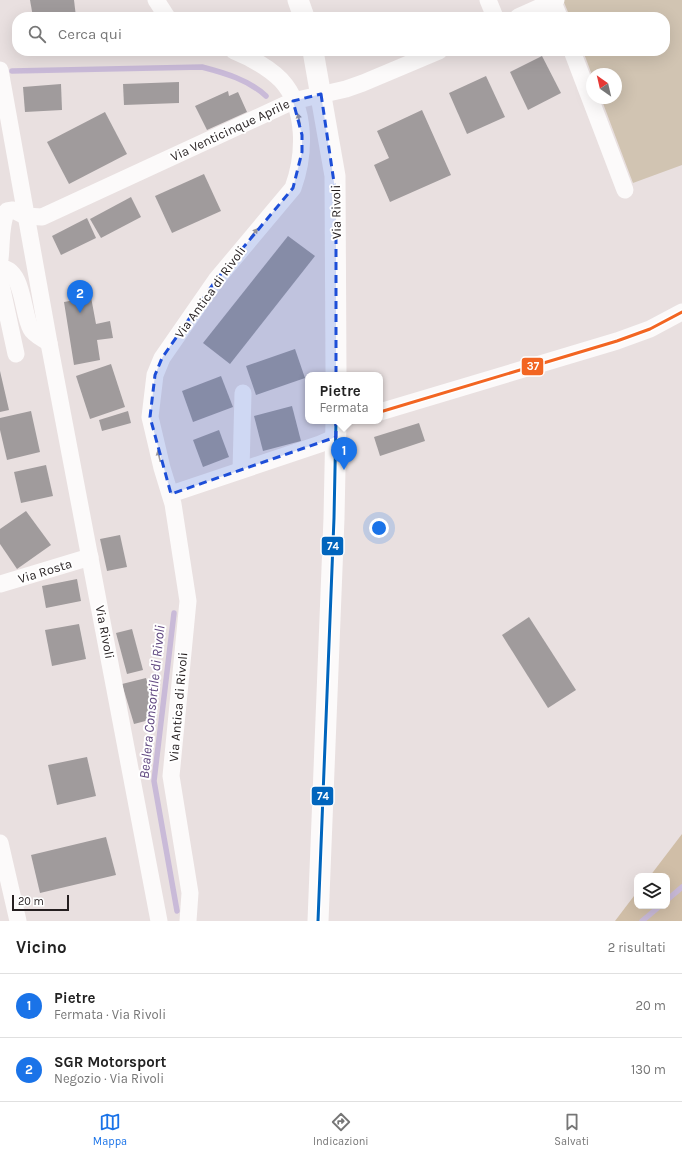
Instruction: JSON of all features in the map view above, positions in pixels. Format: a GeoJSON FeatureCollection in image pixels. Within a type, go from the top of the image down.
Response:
{"type":"FeatureCollection","features":[{"type":"Feature","properties":{"kind":"street"},"geometry":{"type":"LineString","coordinates":[[156,0],[164,12]]}},
{"type":"Feature","properties":{"kind":"street"},"geometry":{"type":"LineString","coordinates":[[298,0],[302,12]]}},
{"type":"Feature","properties":{"kind":"street"},"geometry":{"type":"LineString","coordinates":[[488,0],[492,12]]}},
{"type":"Feature","properties":{"kind":"street"},"geometry":{"type":"LineString","coordinates":[[535,12],[556,6]]}},
{"type":"Feature","properties":{"kind":"street","name":"Via Antica di Rivoli"},"geometry":{"type":"LineString","coordinates":[[188,921],[190,893],[171,776],[188,601],[171,494],[162,468],[150,417],[155,375],[162,358],[216,280],[293,188],[299,171],[302,152],[302,135],[299,99],[288,90],[281,80],[245,56]]}},
{"type":"Feature","properties":{"kind":"street","name":"Via Rivoli"},"geometry":{"type":"LineString","coordinates":[[314,56],[335,176],[336,372]]}},
{"type":"Feature","properties":{"kind":"street","name":"Via Venticinque Aprile"},"geometry":{"type":"LineString","coordinates":[[25,216],[42,217],[299,99],[346,89],[427,56]]}},
{"type":"Feature","properties":{"kind":"street"},"geometry":{"type":"LineString","coordinates":[[574,56],[625,190]]}},
{"type":"Feature","properties":{"kind":"street","name":"Via Rivoli"},"geometry":{"type":"LineString","coordinates":[[0,70],[48,343],[159,921]]}},
{"type":"Feature","properties":{"kind":"street"},"geometry":{"type":"LineString","coordinates":[[0,259],[1,232],[4,216],[7,211],[13,210],[25,216]]}},
{"type":"Feature","properties":{"kind":"street"},"geometry":{"type":"LineString","coordinates":[[0,268],[5,268],[12,272],[19,288],[31,330],[48,343]]}},
{"type":"Feature","properties":{"kind":"street"},"geometry":{"type":"LineString","coordinates":[[0,280],[16,354]]}},
{"type":"Feature","properties":{"kind":"street"},"geometry":{"type":"LineString","coordinates":[[383,411],[617,341],[650,329],[682,312]]}},
{"type":"Feature","properties":{"kind":"street"},"geometry":{"type":"LineString","coordinates":[[241,470],[243,393]]}},
{"type":"Feature","properties":{"kind":"street"},"geometry":{"type":"LineString","coordinates":[[171,494],[320,444],[336,429]]}},
{"type":"Feature","properties":{"kind":"street"},"geometry":{"type":"LineString","coordinates":[[318,921],[336,429]]}},
{"type":"Feature","properties":{"kind":"street","name":"Via Rosta"},"geometry":{"type":"LineString","coordinates":[[0,584],[90,557]]}},
{"type":"Feature","properties":{"kind":"street"},"geometry":{"type":"LineString","coordinates":[[0,843],[18,921]]}},
{"type":"Feature","properties":{"kind":"highlighted area"},"geometry":{"type":"Polygon","coordinates":[[[321,94],[336,196],[336,437],[171,494],[150,417],[155,375],[162,358],[216,280],[293,188],[302,152],[302,135],[293,101],[321,94]]]}},
{"type":"Feature","properties":{"kind":"shaded area"},"geometry":{"type":"Polygon","coordinates":[[[563,0],[682,0],[682,165],[633,183],[603,104],[622,104],[622,68],[589,68],[585,56],[670,56],[670,12],[568,12],[563,0]]]}},
{"type":"Feature","properties":{"kind":"shaded area"},"geometry":{"type":"Polygon","coordinates":[[[682,834],[682,921],[615,921],[634,896],[634,909],[670,909],[670,873],[652,873],[682,834]]]}},
{"type":"Feature","properties":{"kind":"building"},"geometry":{"type":"Polygon","coordinates":[[[30,0],[74,0],[75,12],[32,12],[30,0]]]}},
{"type":"Feature","properties":{"kind":"building"},"geometry":{"type":"Polygon","coordinates":[[[542,56],[561,93],[528,110],[510,72],[542,56]]]}},
{"type":"Feature","properties":{"kind":"building"},"geometry":{"type":"Polygon","coordinates":[[[486,76],[505,117],[467,134],[449,93],[486,76]]]}},
{"type":"Feature","properties":{"kind":"building"},"geometry":{"type":"Polygon","coordinates":[[[179,82],[179,103],[124,105],[123,84],[179,82]]]}},
{"type":"Feature","properties":{"kind":"building"},"geometry":{"type":"Polygon","coordinates":[[[61,84],[62,110],[25,112],[23,87],[61,84]]]}},
{"type":"Feature","properties":{"kind":"building"},"geometry":{"type":"Polygon","coordinates":[[[228,91],[229,96],[238,92],[247,112],[207,130],[195,106],[228,91]]]}},
{"type":"Feature","properties":{"kind":"building"},"geometry":{"type":"Polygon","coordinates":[[[422,110],[451,175],[390,202],[374,165],[389,158],[377,131],[422,110]]]}},
{"type":"Feature","properties":{"kind":"building"},"geometry":{"type":"Polygon","coordinates":[[[105,112],[127,154],[69,184],[47,142],[105,112]]]}},
{"type":"Feature","properties":{"kind":"building"},"geometry":{"type":"Polygon","coordinates":[[[204,174],[221,211],[172,233],[155,196],[204,174]]]}},
{"type":"Feature","properties":{"kind":"building"},"geometry":{"type":"Polygon","coordinates":[[[131,197],[141,217],[101,238],[90,219],[131,197]]]}},
{"type":"Feature","properties":{"kind":"building"},"geometry":{"type":"Polygon","coordinates":[[[87,218],[96,238],[61,255],[52,236],[87,218]]]}},
{"type":"Feature","properties":{"kind":"building"},"geometry":{"type":"Polygon","coordinates":[[[288,236],[315,256],[230,364],[203,343],[288,236]]]}},
{"type":"Feature","properties":{"kind":"building"},"geometry":{"type":"Polygon","coordinates":[[[91,297],[96,324],[110,321],[113,338],[97,340],[100,360],[74,365],[64,302],[91,297]]]}},
{"type":"Feature","properties":{"kind":"building"},"geometry":{"type":"Polygon","coordinates":[[[295,349],[305,378],[256,395],[246,366],[295,349]]]}},
{"type":"Feature","properties":{"kind":"building"},"geometry":{"type":"Polygon","coordinates":[[[111,364],[125,407],[90,419],[76,376],[111,364]]]}},
{"type":"Feature","properties":{"kind":"building"},"geometry":{"type":"Polygon","coordinates":[[[0,371],[9,410],[0,412],[0,371]]]}},
{"type":"Feature","properties":{"kind":"building"},"geometry":{"type":"Polygon","coordinates":[[[221,376],[233,407],[193,422],[182,391],[221,376]]]}},
{"type":"Feature","properties":{"kind":"building"},"geometry":{"type":"Polygon","coordinates":[[[292,406],[301,441],[263,451],[254,416],[292,406]]]}},
{"type":"Feature","properties":{"kind":"building"},"geometry":{"type":"Polygon","coordinates":[[[31,411],[40,452],[7,460],[0,430],[0,418],[31,411]]]}},
{"type":"Feature","properties":{"kind":"building"},"geometry":{"type":"Polygon","coordinates":[[[128,411],[131,423],[102,431],[99,420],[128,411]]]}},
{"type":"Feature","properties":{"kind":"building"},"geometry":{"type":"Polygon","coordinates":[[[419,423],[425,441],[380,456],[374,437],[419,423]]]}},
{"type":"Feature","properties":{"kind":"building"},"geometry":{"type":"Polygon","coordinates":[[[219,430],[229,457],[203,467],[193,440],[219,430]]]}},
{"type":"Feature","properties":{"kind":"building"},"geometry":{"type":"Polygon","coordinates":[[[46,465],[53,496],[21,503],[14,472],[46,465]]]}},
{"type":"Feature","properties":{"kind":"building"},"geometry":{"type":"Polygon","coordinates":[[[26,511],[51,545],[17,569],[0,544],[0,529],[26,511]]]}},
{"type":"Feature","properties":{"kind":"building"},"geometry":{"type":"Polygon","coordinates":[[[120,535],[127,567],[107,571],[100,539],[120,535]]]}},
{"type":"Feature","properties":{"kind":"building"},"geometry":{"type":"Polygon","coordinates":[[[77,579],[81,601],[46,608],[42,586],[77,579]]]}},
{"type":"Feature","properties":{"kind":"building"},"geometry":{"type":"Polygon","coordinates":[[[529,617],[576,690],[548,708],[502,635],[529,617]]]}},
{"type":"Feature","properties":{"kind":"building"},"geometry":{"type":"Polygon","coordinates":[[[79,624],[86,659],[52,666],[45,630],[79,624]]]}},
{"type":"Feature","properties":{"kind":"building"},"geometry":{"type":"Polygon","coordinates":[[[132,629],[143,670],[127,674],[116,633],[132,629]]]}},
{"type":"Feature","properties":{"kind":"building"},"geometry":{"type":"Polygon","coordinates":[[[146,678],[157,718],[134,724],[122,684],[146,678]]]}},
{"type":"Feature","properties":{"kind":"building"},"geometry":{"type":"Polygon","coordinates":[[[87,757],[96,796],[57,805],[48,765],[87,757]]]}},
{"type":"Feature","properties":{"kind":"building"},"geometry":{"type":"Polygon","coordinates":[[[106,837],[116,875],[40,893],[31,855],[106,837]]]}},
{"type":"Feature","properties":{"kind":"waterway"},"geometry":{"type":"LineString","coordinates":[[12,71],[202,67],[244,81],[266,96]]}},
{"type":"Feature","properties":{"kind":"waterway","name":"Bealera Consortile di Rivoli"},"geometry":{"type":"LineString","coordinates":[[174,613],[154,781],[177,911]]}},
{"type":"Feature","properties":{"kind":"waterway","name":"Bealera Consortile di Rivoli"},"geometry":{"type":"LineString","coordinates":[[670,897],[682,887]]}},
{"type":"Feature","properties":{"kind":"waterway","name":"Bealera Consortile di Rivoli"},"geometry":{"type":"LineString","coordinates":[[642,921],[656,909]]}},
{"type":"Feature","properties":{"kind":"transit line","name":"37"},"geometry":{"type":"LineString","coordinates":[[383,411],[617,341],[650,329],[682,312]]}},
{"type":"Feature","properties":{"kind":"transit line","name":"74"},"geometry":{"type":"LineString","coordinates":[[318,921],[334,518],[336,424]]}},
{"type":"Feature","properties":{"kind":"place","name":"SGR Motorsport"},"geometry":{"type":"Point","coordinates":[80,313]}},
{"type":"Feature","properties":{"kind":"place","name":"Pietre"},"geometry":{"type":"Point","coordinates":[344,470]}}]}
